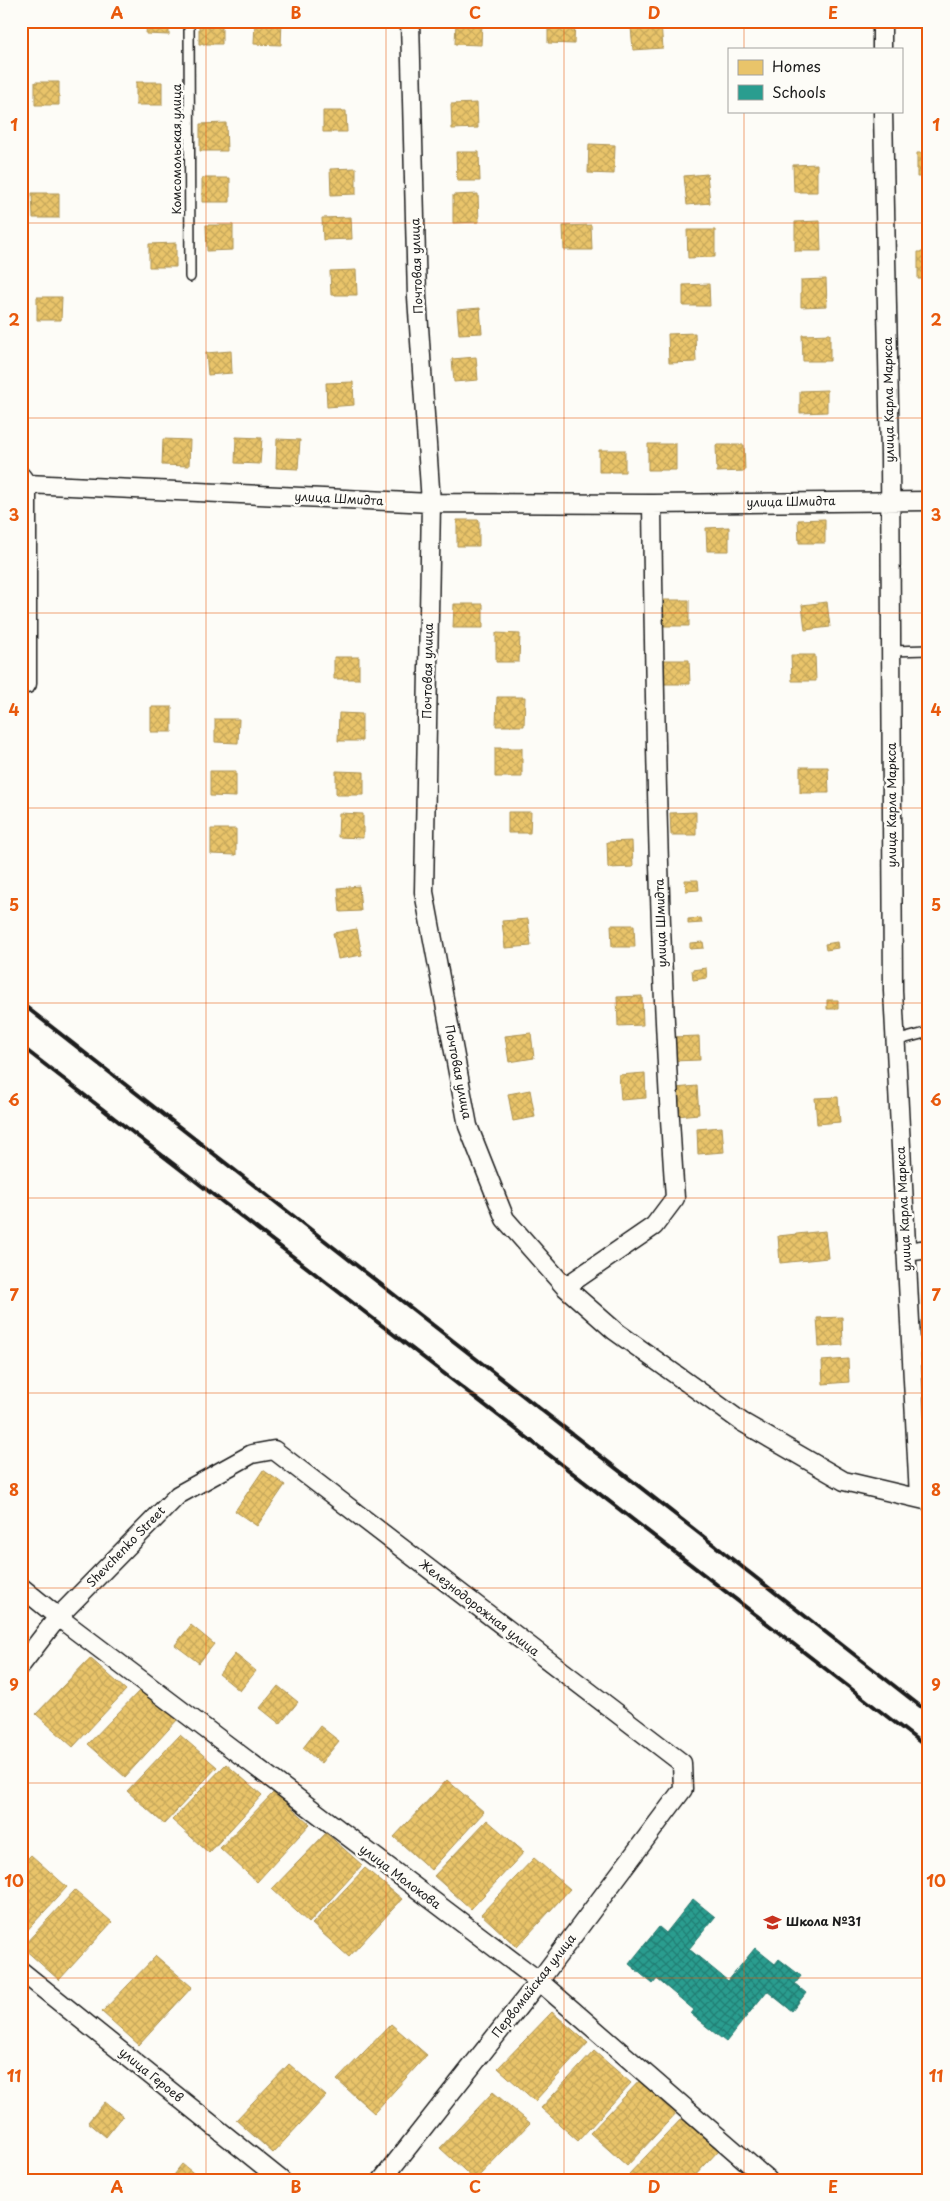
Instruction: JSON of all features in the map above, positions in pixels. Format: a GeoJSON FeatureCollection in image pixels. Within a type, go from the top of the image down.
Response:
{"type":"FeatureCollection","features":[{"type":"Feature","properties":{"kind":"street","name":"Почтовая улица"},"geometry":{"type":"LineString","coordinates":[[410,21],[417,297],[431,503],[424,892],[468,1126],[505,1219],[565,1287],[615,1331],[742,1422],[844,1481],[924,1499]]}},
{"type":"Feature","properties":{"kind":"street"},"geometry":{"type":"LineString","coordinates":[[882,21],[882,48]]}},
{"type":"Feature","properties":{"kind":"street","name":"улица Карла Маркса"},"geometry":{"type":"LineString","coordinates":[[883,112],[891,500],[893,991],[906,1252],[924,1499]]}},
{"type":"Feature","properties":{"kind":"street","name":"улица Шмидта"},"geometry":{"type":"LineString","coordinates":[[24,480],[431,503],[652,504],[929,501]]}},
{"type":"Feature","properties":{"kind":"street"},"geometry":{"type":"LineString","coordinates":[[24,480],[27,684]]}},
{"type":"Feature","properties":{"kind":"street","name":"улица Шмидта"},"geometry":{"type":"LineString","coordinates":[[565,1287],[654,1226],[675,1198],[666,1058],[656,741],[652,504]]}},
{"type":"Feature","properties":{"kind":"street"},"geometry":{"type":"LineString","coordinates":[[906,1252],[929,1249]]}},
{"type":"Feature","properties":{"kind":"street","name":"Железнодорожная улица"},"geometry":{"type":"LineString","coordinates":[[252,1454],[274,1450],[682,1763],[683,1789]]}},
{"type":"Feature","properties":{"kind":"street","name":"Shevchenko Street"},"geometry":{"type":"LineString","coordinates":[[21,1664],[58,1617],[178,1495],[252,1454]]}},
{"type":"Feature","properties":{"kind":"street","name":"улица Молокова"},"geometry":{"type":"LineString","coordinates":[[21,1587],[539,1982],[768,2180]]}},
{"type":"Feature","properties":{"kind":"street","name":"Первомайская улица"},"geometry":{"type":"LineString","coordinates":[[382,2180],[539,1982],[683,1789]]}},
{"type":"Feature","properties":{"kind":"street","name":"улица Героев"},"geometry":{"type":"LineString","coordinates":[[21,1971],[281,2180]]}},
{"type":"Feature","properties":{"kind":"lane","name":"Комсомольская улица"},"geometry":{"type":"LineString","coordinates":[[189,21],[190,277]]}},
{"type":"Feature","properties":{"kind":"lane"},"geometry":{"type":"LineString","coordinates":[[891,651],[929,650]]}},
{"type":"Feature","properties":{"kind":"lane"},"geometry":{"type":"LineString","coordinates":[[895,1041],[929,1032]]}},
{"type":"Feature","properties":{"kind":"building: Homes"},"geometry":{"type":"Polygon","coordinates":[[[147,21],[169,21],[169,35],[146,34],[147,21]]]}},
{"type":"Feature","properties":{"kind":"building: Homes"},"geometry":{"type":"Polygon","coordinates":[[[199,21],[222,21],[222,44],[199,44],[199,21]]]}},
{"type":"Feature","properties":{"kind":"building: Homes"},"geometry":{"type":"Polygon","coordinates":[[[255,21],[282,21],[281,45],[254,44],[255,21]]]}},
{"type":"Feature","properties":{"kind":"building: Homes"},"geometry":{"type":"Polygon","coordinates":[[[548,21],[575,21],[574,44],[548,43],[548,21]]]}},
{"type":"Feature","properties":{"kind":"building: Homes"},"geometry":{"type":"Polygon","coordinates":[[[456,22],[482,23],[481,45],[455,44],[456,22]]]}},
{"type":"Feature","properties":{"kind":"building: Homes"},"geometry":{"type":"Polygon","coordinates":[[[661,24],[663,48],[633,50],[631,27],[661,24]]]}},
{"type":"Feature","properties":{"kind":"building: Homes"},"geometry":{"type":"Polygon","coordinates":[[[35,82],[59,82],[59,105],[35,105],[35,82]]]}},
{"type":"Feature","properties":{"kind":"building: Homes"},"geometry":{"type":"Polygon","coordinates":[[[136,82],[162,82],[162,105],[136,105],[136,82]]]}},
{"type":"Feature","properties":{"kind":"building: Homes"},"geometry":{"type":"Polygon","coordinates":[[[477,103],[478,128],[452,129],[451,104],[477,103]]]}},
{"type":"Feature","properties":{"kind":"building: Homes"},"geometry":{"type":"Polygon","coordinates":[[[323,111],[346,111],[347,132],[323,132],[323,111]]]}},
{"type":"Feature","properties":{"kind":"building: Homes"},"geometry":{"type":"Polygon","coordinates":[[[226,123],[227,151],[200,151],[200,124],[226,123]]]}},
{"type":"Feature","properties":{"kind":"building: Homes"},"geometry":{"type":"Polygon","coordinates":[[[589,144],[615,145],[614,174],[588,173],[589,144]]]}},
{"type":"Feature","properties":{"kind":"building: Homes"},"geometry":{"type":"Polygon","coordinates":[[[456,152],[479,152],[480,181],[457,181],[456,152]]]}},
{"type":"Feature","properties":{"kind":"building: Homes"},"geometry":{"type":"Polygon","coordinates":[[[917,153],[929,153],[929,176],[917,177],[917,153]]]}},
{"type":"Feature","properties":{"kind":"building: Homes"},"geometry":{"type":"Polygon","coordinates":[[[817,164],[817,192],[794,192],[793,165],[817,164]]]}},
{"type":"Feature","properties":{"kind":"building: Homes"},"geometry":{"type":"Polygon","coordinates":[[[356,168],[356,194],[331,195],[330,169],[356,168]]]}},
{"type":"Feature","properties":{"kind":"building: Homes"},"geometry":{"type":"Polygon","coordinates":[[[707,174],[710,203],[687,205],[684,176],[707,174]]]}},
{"type":"Feature","properties":{"kind":"building: Homes"},"geometry":{"type":"Polygon","coordinates":[[[202,178],[230,178],[230,202],[202,202],[202,178]]]}},
{"type":"Feature","properties":{"kind":"building: Homes"},"geometry":{"type":"Polygon","coordinates":[[[32,193],[59,193],[59,218],[33,218],[32,193]]]}},
{"type":"Feature","properties":{"kind":"building: Homes"},"geometry":{"type":"Polygon","coordinates":[[[478,194],[479,222],[453,223],[453,195],[478,194]]]}},
{"type":"Feature","properties":{"kind":"building: Homes"},"geometry":{"type":"Polygon","coordinates":[[[925,198],[929,198],[929,224],[926,224],[925,198]]]}},
{"type":"Feature","properties":{"kind":"building: Homes"},"geometry":{"type":"Polygon","coordinates":[[[351,217],[352,239],[323,240],[322,218],[351,217]]]}},
{"type":"Feature","properties":{"kind":"building: Homes"},"geometry":{"type":"Polygon","coordinates":[[[820,221],[821,251],[795,251],[795,222],[820,221]]]}},
{"type":"Feature","properties":{"kind":"building: Homes"},"geometry":{"type":"Polygon","coordinates":[[[206,225],[233,225],[233,250],[207,251],[206,225]]]}},
{"type":"Feature","properties":{"kind":"building: Homes"},"geometry":{"type":"Polygon","coordinates":[[[591,225],[592,250],[564,250],[563,226],[591,225]]]}},
{"type":"Feature","properties":{"kind":"building: Homes"},"geometry":{"type":"Polygon","coordinates":[[[687,230],[715,230],[715,257],[688,258],[687,230]]]}},
{"type":"Feature","properties":{"kind":"building: Homes"},"geometry":{"type":"Polygon","coordinates":[[[176,243],[176,267],[149,267],[149,244],[176,243]]]}},
{"type":"Feature","properties":{"kind":"building: Homes"},"geometry":{"type":"Polygon","coordinates":[[[918,252],[929,252],[929,279],[918,279],[918,252]]]}},
{"type":"Feature","properties":{"kind":"building: Homes"},"geometry":{"type":"Polygon","coordinates":[[[356,270],[357,295],[331,295],[330,271],[356,270]]]}},
{"type":"Feature","properties":{"kind":"building: Homes"},"geometry":{"type":"Polygon","coordinates":[[[826,279],[827,306],[801,307],[801,280],[826,279]]]}},
{"type":"Feature","properties":{"kind":"building: Homes"},"geometry":{"type":"Polygon","coordinates":[[[709,284],[710,306],[683,306],[683,285],[709,284]]]}},
{"type":"Feature","properties":{"kind":"building: Homes"},"geometry":{"type":"Polygon","coordinates":[[[37,297],[62,297],[61,320],[37,320],[37,297]]]}},
{"type":"Feature","properties":{"kind":"building: Homes"},"geometry":{"type":"Polygon","coordinates":[[[480,308],[482,333],[459,334],[457,310],[480,308]]]}},
{"type":"Feature","properties":{"kind":"building: Homes"},"geometry":{"type":"Polygon","coordinates":[[[924,316],[929,316],[929,341],[924,341],[924,316]]]}},
{"type":"Feature","properties":{"kind":"building: Homes"},"geometry":{"type":"Polygon","coordinates":[[[695,333],[696,362],[669,363],[668,334],[695,333]]]}},
{"type":"Feature","properties":{"kind":"building: Homes"},"geometry":{"type":"Polygon","coordinates":[[[830,334],[830,361],[803,361],[802,335],[830,334]]]}},
{"type":"Feature","properties":{"kind":"building: Homes"},"geometry":{"type":"Polygon","coordinates":[[[231,351],[232,373],[208,375],[206,353],[231,351]]]}},
{"type":"Feature","properties":{"kind":"building: Homes"},"geometry":{"type":"Polygon","coordinates":[[[476,357],[478,380],[454,382],[452,359],[476,357]]]}},
{"type":"Feature","properties":{"kind":"building: Homes"},"geometry":{"type":"Polygon","coordinates":[[[923,377],[929,377],[929,404],[924,404],[923,377]]]}},
{"type":"Feature","properties":{"kind":"building: Homes"},"geometry":{"type":"Polygon","coordinates":[[[353,382],[354,405],[327,407],[326,383],[353,382]]]}},
{"type":"Feature","properties":{"kind":"building: Homes"},"geometry":{"type":"Polygon","coordinates":[[[827,390],[827,412],[800,413],[800,391],[827,390]]]}},
{"type":"Feature","properties":{"kind":"building: Homes"},"geometry":{"type":"Polygon","coordinates":[[[236,437],[262,438],[260,464],[235,463],[236,437]]]}},
{"type":"Feature","properties":{"kind":"building: Homes"},"geometry":{"type":"Polygon","coordinates":[[[163,439],[190,440],[189,466],[162,465],[163,439]]]}},
{"type":"Feature","properties":{"kind":"building: Homes"},"geometry":{"type":"Polygon","coordinates":[[[277,439],[300,440],[298,469],[276,468],[277,439]]]}},
{"type":"Feature","properties":{"kind":"building: Homes"},"geometry":{"type":"Polygon","coordinates":[[[648,444],[676,444],[676,470],[648,470],[648,444]]]}},
{"type":"Feature","properties":{"kind":"building: Homes"},"geometry":{"type":"Polygon","coordinates":[[[716,445],[744,445],[745,471],[717,472],[716,445]]]}},
{"type":"Feature","properties":{"kind":"building: Homes"},"geometry":{"type":"Polygon","coordinates":[[[599,450],[625,450],[625,472],[599,472],[599,450]]]}},
{"type":"Feature","properties":{"kind":"building: Homes"},"geometry":{"type":"Polygon","coordinates":[[[825,519],[825,543],[799,543],[798,520],[825,519]]]}},
{"type":"Feature","properties":{"kind":"building: Homes"},"geometry":{"type":"Polygon","coordinates":[[[457,520],[479,520],[479,546],[457,546],[457,520]]]}},
{"type":"Feature","properties":{"kind":"building: Homes"},"geometry":{"type":"Polygon","coordinates":[[[926,526],[929,526],[929,552],[926,552],[926,526]]]}},
{"type":"Feature","properties":{"kind":"building: Homes"},"geometry":{"type":"Polygon","coordinates":[[[729,527],[729,551],[707,551],[706,528],[729,527]]]}},
{"type":"Feature","properties":{"kind":"building: Homes"},"geometry":{"type":"Polygon","coordinates":[[[663,600],[689,600],[689,626],[664,626],[663,600]]]}},
{"type":"Feature","properties":{"kind":"building: Homes"},"geometry":{"type":"Polygon","coordinates":[[[827,602],[830,627],[805,630],[802,605],[827,602]]]}},
{"type":"Feature","properties":{"kind":"building: Homes"},"geometry":{"type":"Polygon","coordinates":[[[454,604],[483,604],[483,628],[453,628],[454,604]]]}},
{"type":"Feature","properties":{"kind":"building: Homes"},"geometry":{"type":"Polygon","coordinates":[[[496,633],[520,634],[519,662],[496,662],[496,633]]]}},
{"type":"Feature","properties":{"kind":"building: Homes"},"geometry":{"type":"Polygon","coordinates":[[[791,655],[815,655],[816,681],[792,681],[791,655]]]}},
{"type":"Feature","properties":{"kind":"building: Homes"},"geometry":{"type":"Polygon","coordinates":[[[334,657],[359,657],[359,679],[334,679],[334,657]]]}},
{"type":"Feature","properties":{"kind":"building: Homes"},"geometry":{"type":"Polygon","coordinates":[[[663,660],[689,660],[690,684],[663,684],[663,660]]]}},
{"type":"Feature","properties":{"kind":"building: Homes"},"geometry":{"type":"Polygon","coordinates":[[[497,697],[525,697],[524,726],[496,726],[497,697]]]}},
{"type":"Feature","properties":{"kind":"building: Homes"},"geometry":{"type":"Polygon","coordinates":[[[151,707],[172,707],[172,732],[151,732],[151,707]]]}},
{"type":"Feature","properties":{"kind":"building: Homes"},"geometry":{"type":"Polygon","coordinates":[[[339,713],[362,714],[362,741],[338,741],[339,713]]]}},
{"type":"Feature","properties":{"kind":"building: Homes"},"geometry":{"type":"Polygon","coordinates":[[[215,719],[239,719],[238,743],[215,742],[215,719]]]}},
{"type":"Feature","properties":{"kind":"building: Homes"},"geometry":{"type":"Polygon","coordinates":[[[495,748],[522,748],[522,777],[495,777],[495,748]]]}},
{"type":"Feature","properties":{"kind":"building: Homes"},"geometry":{"type":"Polygon","coordinates":[[[800,767],[828,767],[829,793],[800,793],[800,767]]]}},
{"type":"Feature","properties":{"kind":"building: Homes"},"geometry":{"type":"Polygon","coordinates":[[[210,771],[236,771],[236,797],[210,796],[210,771]]]}},
{"type":"Feature","properties":{"kind":"building: Homes"},"geometry":{"type":"Polygon","coordinates":[[[336,771],[364,772],[364,795],[336,795],[336,771]]]}},
{"type":"Feature","properties":{"kind":"building: Homes"},"geometry":{"type":"Polygon","coordinates":[[[508,812],[531,812],[530,833],[508,833],[508,812]]]}},
{"type":"Feature","properties":{"kind":"building: Homes"},"geometry":{"type":"Polygon","coordinates":[[[696,812],[696,835],[671,835],[670,813],[696,812]]]}},
{"type":"Feature","properties":{"kind":"building: Homes"},"geometry":{"type":"Polygon","coordinates":[[[339,813],[363,814],[363,838],[338,837],[339,813]]]}},
{"type":"Feature","properties":{"kind":"building: Homes"},"geometry":{"type":"Polygon","coordinates":[[[211,829],[236,829],[236,855],[211,854],[211,829]]]}},
{"type":"Feature","properties":{"kind":"building: Homes"},"geometry":{"type":"Polygon","coordinates":[[[632,841],[633,867],[608,868],[607,842],[632,841]]]}},
{"type":"Feature","properties":{"kind":"building: Homes"},"geometry":{"type":"Polygon","coordinates":[[[685,880],[698,880],[699,890],[686,891],[685,880]]]}},
{"type":"Feature","properties":{"kind":"building: Homes"},"geometry":{"type":"Polygon","coordinates":[[[359,886],[361,911],[340,912],[338,888],[359,886]]]}},
{"type":"Feature","properties":{"kind":"building: Homes"},"geometry":{"type":"Polygon","coordinates":[[[701,918],[702,923],[688,924],[688,919],[701,918]]]}},
{"type":"Feature","properties":{"kind":"building: Homes"},"geometry":{"type":"Polygon","coordinates":[[[528,919],[531,946],[505,948],[502,921],[528,919]]]}},
{"type":"Feature","properties":{"kind":"building: Homes"},"geometry":{"type":"Polygon","coordinates":[[[611,925],[634,925],[635,947],[612,947],[611,925]]]}},
{"type":"Feature","properties":{"kind":"building: Homes"},"geometry":{"type":"Polygon","coordinates":[[[357,929],[362,955],[338,959],[333,933],[357,929]]]}},
{"type":"Feature","properties":{"kind":"building: Homes"},"geometry":{"type":"Polygon","coordinates":[[[703,942],[704,948],[690,949],[690,943],[703,942]]]}},
{"type":"Feature","properties":{"kind":"building: Homes"},"geometry":{"type":"Polygon","coordinates":[[[837,942],[838,948],[826,950],[825,944],[837,942]]]}},
{"type":"Feature","properties":{"kind":"building: Homes"},"geometry":{"type":"Polygon","coordinates":[[[706,968],[707,978],[693,980],[692,970],[706,968]]]}},
{"type":"Feature","properties":{"kind":"building: Homes"},"geometry":{"type":"Polygon","coordinates":[[[642,996],[643,1025],[618,1026],[617,997],[642,996]]]}},
{"type":"Feature","properties":{"kind":"building: Homes"},"geometry":{"type":"Polygon","coordinates":[[[827,1000],[838,1000],[838,1009],[827,1009],[827,1000]]]}},
{"type":"Feature","properties":{"kind":"building: Homes"},"geometry":{"type":"Polygon","coordinates":[[[531,1033],[534,1058],[509,1062],[505,1036],[531,1033]]]}},
{"type":"Feature","properties":{"kind":"building: Homes"},"geometry":{"type":"Polygon","coordinates":[[[699,1036],[700,1060],[672,1061],[671,1037],[699,1036]]]}},
{"type":"Feature","properties":{"kind":"building: Homes"},"geometry":{"type":"Polygon","coordinates":[[[645,1073],[646,1098],[621,1100],[619,1075],[645,1073]]]}},
{"type":"Feature","properties":{"kind":"building: Homes"},"geometry":{"type":"Polygon","coordinates":[[[697,1086],[699,1114],[676,1116],[675,1088],[697,1086]]]}},
{"type":"Feature","properties":{"kind":"building: Homes"},"geometry":{"type":"Polygon","coordinates":[[[530,1090],[535,1117],[513,1121],[508,1094],[530,1090]]]}},
{"type":"Feature","properties":{"kind":"building: Homes"},"geometry":{"type":"Polygon","coordinates":[[[838,1097],[840,1122],[817,1124],[815,1098],[838,1097]]]}},
{"type":"Feature","properties":{"kind":"building: Homes"},"geometry":{"type":"Polygon","coordinates":[[[722,1127],[724,1152],[698,1154],[697,1129],[722,1127]]]}},
{"type":"Feature","properties":{"kind":"building: Homes"},"geometry":{"type":"Polygon","coordinates":[[[825,1231],[828,1258],[780,1263],[778,1236],[825,1231]]]}},
{"type":"Feature","properties":{"kind":"building: Homes"},"geometry":{"type":"Polygon","coordinates":[[[842,1317],[843,1345],[819,1347],[817,1318],[842,1317]]]}},
{"type":"Feature","properties":{"kind":"building: Homes"},"geometry":{"type":"Polygon","coordinates":[[[848,1359],[849,1382],[823,1384],[822,1361],[848,1359]]]}},
{"type":"Feature","properties":{"kind":"building: Homes"},"geometry":{"type":"Polygon","coordinates":[[[263,1470],[285,1485],[257,1526],[235,1511],[263,1470]]]}},
{"type":"Feature","properties":{"kind":"building: Homes"},"geometry":{"type":"Polygon","coordinates":[[[191,1625],[214,1644],[199,1663],[175,1645],[191,1625]]]}},
{"type":"Feature","properties":{"kind":"building: Homes"},"geometry":{"type":"Polygon","coordinates":[[[235,1654],[256,1671],[240,1691],[219,1674],[235,1654]]]}},
{"type":"Feature","properties":{"kind":"building: Homes"},"geometry":{"type":"Polygon","coordinates":[[[90,1658],[126,1690],[73,1747],[36,1714],[90,1658]]]}},
{"type":"Feature","properties":{"kind":"building: Homes"},"geometry":{"type":"Polygon","coordinates":[[[278,1686],[298,1702],[280,1724],[260,1708],[278,1686]]]}},
{"type":"Feature","properties":{"kind":"building: Homes"},"geometry":{"type":"Polygon","coordinates":[[[142,1688],[178,1719],[125,1777],[88,1744],[142,1688]]]}},
{"type":"Feature","properties":{"kind":"building: Homes"},"geometry":{"type":"Polygon","coordinates":[[[320,1726],[339,1741],[321,1763],[303,1748],[320,1726]]]}},
{"type":"Feature","properties":{"kind":"building: Homes"},"geometry":{"type":"Polygon","coordinates":[[[180,1735],[217,1767],[164,1824],[127,1791],[180,1735]]]}},
{"type":"Feature","properties":{"kind":"building: Homes"},"geometry":{"type":"Polygon","coordinates":[[[226,1764],[262,1795],[209,1853],[172,1820],[226,1764]]]}},
{"type":"Feature","properties":{"kind":"building: Homes"},"geometry":{"type":"Polygon","coordinates":[[[447,1780],[484,1812],[431,1870],[394,1837],[447,1780]]]}},
{"type":"Feature","properties":{"kind":"building: Homes"},"geometry":{"type":"Polygon","coordinates":[[[274,1792],[310,1824],[257,1882],[220,1848],[274,1792]]]}},
{"type":"Feature","properties":{"kind":"building: Homes"},"geometry":{"type":"Polygon","coordinates":[[[487,1820],[524,1852],[471,1909],[434,1876],[487,1820]]]}},
{"type":"Feature","properties":{"kind":"building: Homes"},"geometry":{"type":"Polygon","coordinates":[[[326,1833],[362,1865],[309,1923],[272,1889],[326,1833]]]}},
{"type":"Feature","properties":{"kind":"building: Homes"},"geometry":{"type":"Polygon","coordinates":[[[31,1855],[67,1887],[21,1937],[21,1865],[31,1855]]]}},
{"type":"Feature","properties":{"kind":"building: Homes"},"geometry":{"type":"Polygon","coordinates":[[[534,1858],[570,1889],[517,1947],[481,1914],[534,1858]]]}},
{"type":"Feature","properties":{"kind":"building: Homes"},"geometry":{"type":"Polygon","coordinates":[[[365,1868],[402,1899],[349,1957],[312,1924],[365,1868]]]}},
{"type":"Feature","properties":{"kind":"building: Homes"},"geometry":{"type":"Polygon","coordinates":[[[75,1890],[112,1922],[59,1980],[22,1947],[75,1890]]]}},
{"type":"Feature","properties":{"kind":"building: Homes"},"geometry":{"type":"Polygon","coordinates":[[[156,1956],[192,1987],[139,2045],[102,2012],[156,1956]]]}},
{"type":"Feature","properties":{"kind":"building: Homes"},"geometry":{"type":"Polygon","coordinates":[[[552,2012],[588,2043],[535,2101],[498,2068],[552,2012]]]}},
{"type":"Feature","properties":{"kind":"building: Homes"},"geometry":{"type":"Polygon","coordinates":[[[391,2024],[427,2055],[374,2113],[337,2080],[391,2024]]]}},
{"type":"Feature","properties":{"kind":"building: Homes"},"geometry":{"type":"Polygon","coordinates":[[[594,2051],[631,2083],[578,2141],[541,2108],[594,2051]]]}},
{"type":"Feature","properties":{"kind":"building: Homes"},"geometry":{"type":"Polygon","coordinates":[[[289,2064],[326,2096],[273,2153],[236,2120],[289,2064]]]}},
{"type":"Feature","properties":{"kind":"building: Homes"},"geometry":{"type":"Polygon","coordinates":[[[643,2077],[680,2109],[627,2166],[590,2133],[643,2077]]]}},
{"type":"Feature","properties":{"kind":"building: Homes"},"geometry":{"type":"Polygon","coordinates":[[[493,2092],[530,2123],[475,2180],[440,2148],[493,2092]]]}},
{"type":"Feature","properties":{"kind":"building: Homes"},"geometry":{"type":"Polygon","coordinates":[[[105,2102],[123,2116],[106,2137],[88,2122],[105,2102]]]}},
{"type":"Feature","properties":{"kind":"building: Homes"},"geometry":{"type":"Polygon","coordinates":[[[682,2118],[719,2150],[691,2180],[635,2180],[629,2174],[682,2118]]]}},
{"type":"Feature","properties":{"kind":"building: Homes"},"geometry":{"type":"Polygon","coordinates":[[[182,2164],[202,2180],[169,2180],[182,2164]]]}},
{"type":"Feature","properties":{"kind":"building: Schools"},"geometry":{"type":"Polygon","coordinates":[[[693,1899],[715,1917],[689,1949],[728,1981],[755,1948],[775,1964],[779,1959],[801,1976],[795,1984],[806,1993],[792,2011],[767,1991],[726,2042],[691,2014],[694,2010],[657,1979],[653,1984],[629,1964],[659,1927],[666,1933],[693,1899]]]}},
{"type":"Feature","properties":{"kind":"railway"},"geometry":{"type":"LineString","coordinates":[[21,1003],[929,1713]]}},
{"type":"Feature","properties":{"kind":"railway"},"geometry":{"type":"LineString","coordinates":[[21,1046],[929,1749]]}},
{"type":"Feature","properties":{"kind":"place","name":"Школа №31"},"geometry":{"type":"Point","coordinates":[772,1922]}}]}
